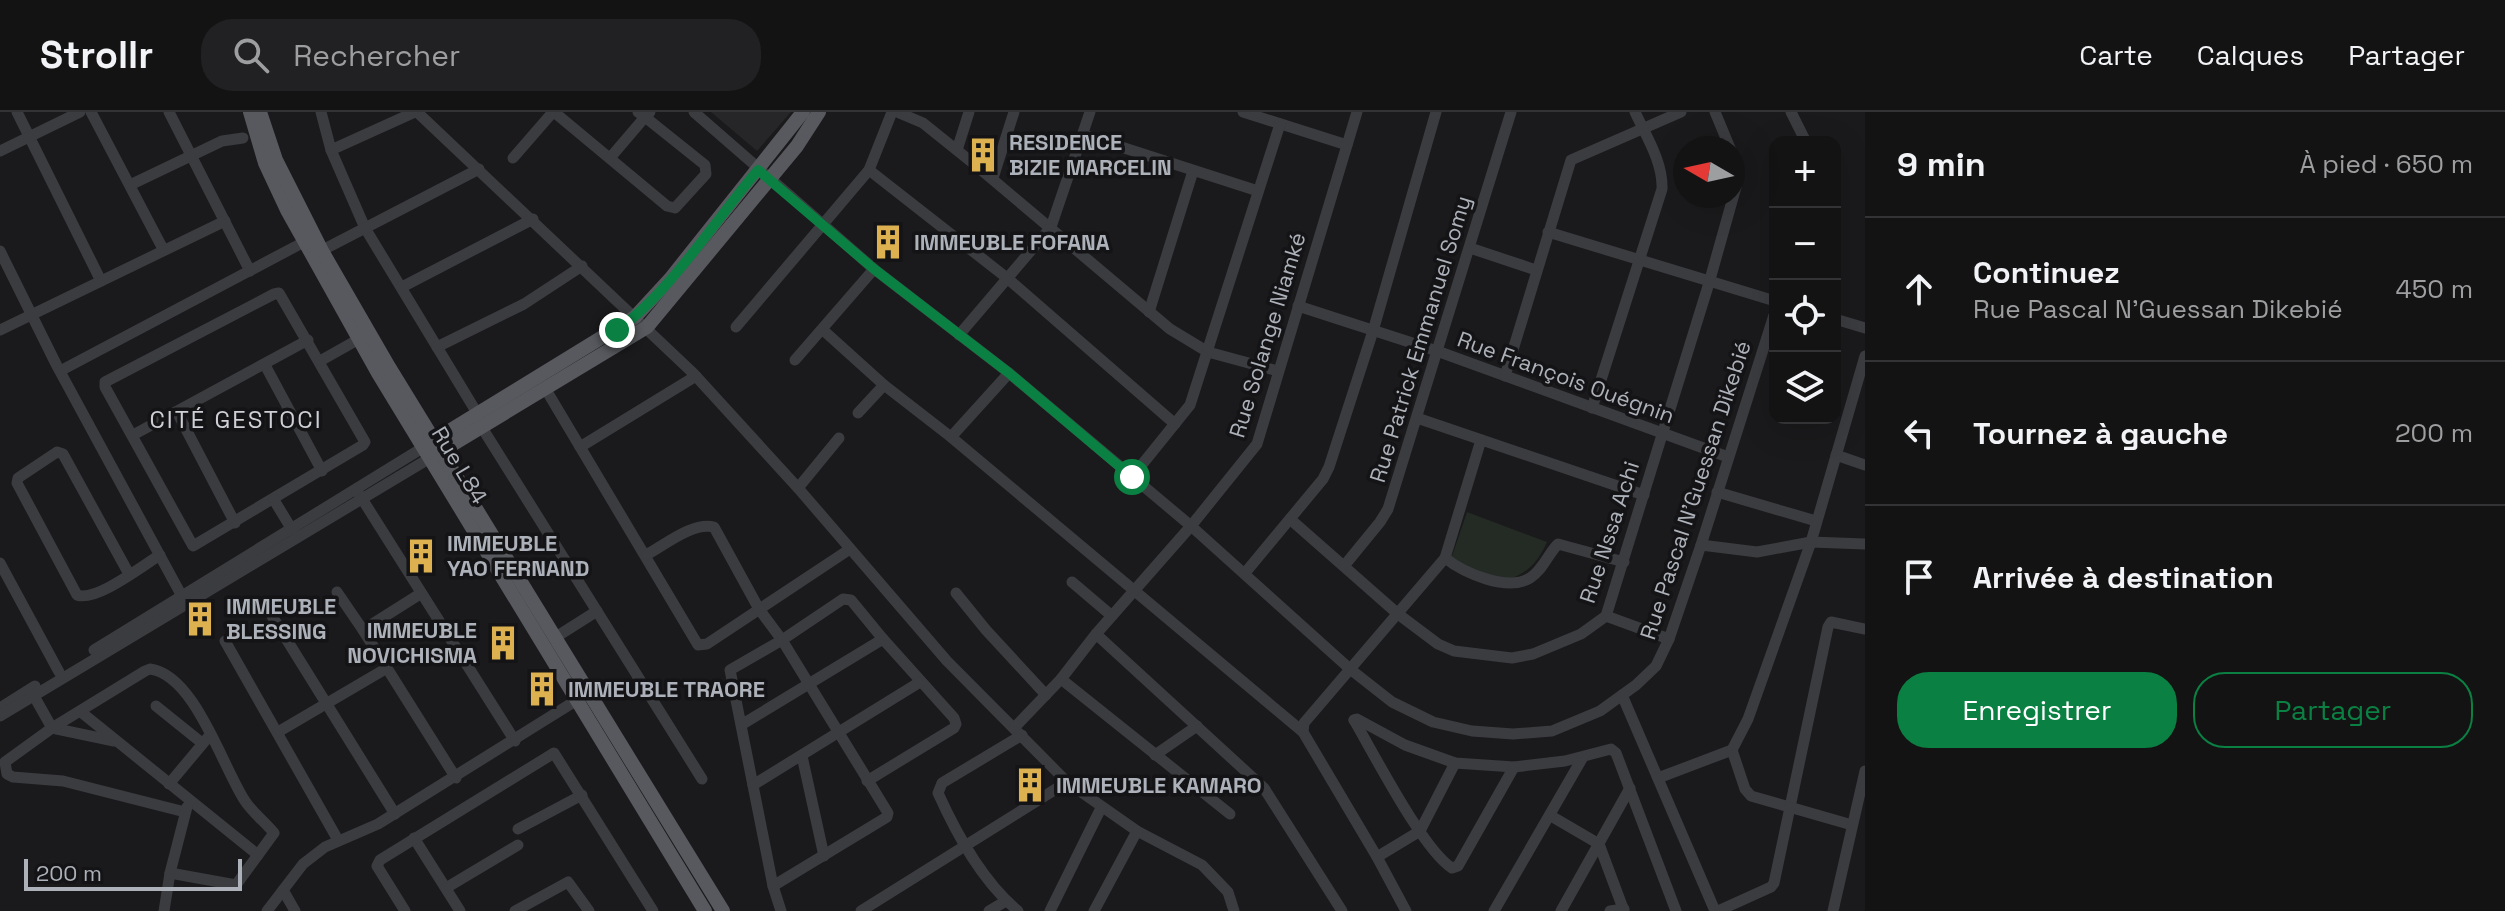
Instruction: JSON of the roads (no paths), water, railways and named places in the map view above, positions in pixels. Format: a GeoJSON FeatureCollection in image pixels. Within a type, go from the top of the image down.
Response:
{"type":"FeatureCollection","features":[{"type":"Feature","properties":{"kind":"main road","name":"Rue L84"},"geometry":{"type":"LineString","coordinates":[[250,112],[265,163],[359,339],[556,637],[595,716],[705,911]]}},
{"type":"Feature","properties":{"kind":"main road"},"geometry":{"type":"LineString","coordinates":[[260,112],[312,250]]}},
{"type":"Feature","properties":{"kind":"main road"},"geometry":{"type":"LineString","coordinates":[[763,174],[803,112]]}},
{"type":"Feature","properties":{"kind":"main road"},"geometry":{"type":"LineString","coordinates":[[479,419],[545,388],[641,322],[670,279],[763,174],[807,132],[819,112]]}},
{"type":"Feature","properties":{"kind":"main road","name":"Rue L84"},"geometry":{"type":"LineString","coordinates":[[312,250],[389,367],[577,700],[595,716],[723,911]]}},
{"type":"Feature","properties":{"kind":"main road"},"geometry":{"type":"LineString","coordinates":[[433,449],[641,322]]}},
{"type":"Feature","properties":{"kind":"street"},"geometry":{"type":"LineString","coordinates":[[17,112],[101,281]]}},
{"type":"Feature","properties":{"kind":"street"},"geometry":{"type":"LineString","coordinates":[[0,151],[80,112]]}},
{"type":"Feature","properties":{"kind":"street"},"geometry":{"type":"LineString","coordinates":[[91,112],[163,249]]}},
{"type":"Feature","properties":{"kind":"street"},"geometry":{"type":"LineString","coordinates":[[169,112],[250,271]]}},
{"type":"Feature","properties":{"kind":"street"},"geometry":{"type":"LineString","coordinates":[[321,112],[331,150],[365,228],[479,419],[702,779]]}},
{"type":"Feature","properties":{"kind":"street"},"geometry":{"type":"LineString","coordinates":[[331,150],[416,112],[533,219],[696,376],[798,488],[947,661],[1067,782],[1137,831],[1202,865],[1228,892],[1234,911]]}},
{"type":"Feature","properties":{"kind":"street"},"geometry":{"type":"LineString","coordinates":[[513,158],[554,112],[667,206],[675,208],[706,174],[705,165],[644,114],[610,158]]}},
{"type":"Feature","properties":{"kind":"street","name":"Rue Pascal N'Guessan Dikebié"},"geometry":{"type":"LineString","coordinates":[[694,112],[874,269],[1009,373],[1191,526],[1350,669],[1392,702],[1433,722],[1472,731],[1513,734],[1552,731],[1600,711],[1656,666],[1669,639],[1701,545],[1769,331]]}},
{"type":"Feature","properties":{"kind":"street"},"geometry":{"type":"LineString","coordinates":[[736,327],[869,170],[895,112],[923,123],[993,178],[1170,329],[1208,352],[1278,371]]}},
{"type":"Feature","properties":{"kind":"street"},"geometry":{"type":"LineString","coordinates":[[957,150],[969,112]]}},
{"type":"Feature","properties":{"kind":"street"},"geometry":{"type":"LineString","coordinates":[[993,178],[1014,112]]}},
{"type":"Feature","properties":{"kind":"street"},"geometry":{"type":"LineString","coordinates":[[959,335],[1051,227],[1090,112]]}},
{"type":"Feature","properties":{"kind":"street"},"geometry":{"type":"LineString","coordinates":[[1243,112],[1347,145]]}},
{"type":"Feature","properties":{"kind":"street","name":"Rue Solange Niamké"},"geometry":{"type":"LineString","coordinates":[[1018,911],[1006,901],[966,847],[938,793],[942,783],[1019,731],[1096,634],[1191,526],[1257,444],[1357,112]]}},
{"type":"Feature","properties":{"kind":"street"},"geometry":{"type":"LineString","coordinates":[[1245,573],[1323,479],[1329,467],[1373,331],[1436,112]]}},
{"type":"Feature","properties":{"kind":"street","name":"Rue Patrick Emmanuel Somy"},"geometry":{"type":"LineString","coordinates":[[1344,566],[1388,509],[1511,112]]}},
{"type":"Feature","properties":{"kind":"street"},"geometry":{"type":"LineString","coordinates":[[1592,408],[1662,189],[1654,152],[1635,112]]}},
{"type":"Feature","properties":{"kind":"street"},"geometry":{"type":"LineString","coordinates":[[1505,376],[1571,160],[1681,112]]}},
{"type":"Feature","properties":{"kind":"street"},"geometry":{"type":"LineString","coordinates":[[1715,112],[1725,136]]}},
{"type":"Feature","properties":{"kind":"street"},"geometry":{"type":"LineString","coordinates":[[1791,112],[1803,136]]}},
{"type":"Feature","properties":{"kind":"street"},"geometry":{"type":"LineString","coordinates":[[1132,477],[1190,405],[1280,124]]}},
{"type":"Feature","properties":{"kind":"street"},"geometry":{"type":"LineString","coordinates":[[1084,135],[1258,191]]}},
{"type":"Feature","properties":{"kind":"street"},"geometry":{"type":"LineString","coordinates":[[130,185],[222,141],[243,138]]}},
{"type":"Feature","properties":{"kind":"street"},"geometry":{"type":"LineString","coordinates":[[60,371],[250,271],[365,228],[479,169]]}},
{"type":"Feature","properties":{"kind":"street"},"geometry":{"type":"LineString","coordinates":[[869,170],[1007,278],[1175,424]]}},
{"type":"Feature","properties":{"kind":"street"},"geometry":{"type":"LineString","coordinates":[[1149,312],[1193,171]]}},
{"type":"Feature","properties":{"kind":"street","name":"Rue Nssa Achi"},"geometry":{"type":"LineString","coordinates":[[1290,519],[1398,614],[1438,644],[1454,651],[1512,658],[1553,648],[1581,634],[1606,616],[1730,208]]}},
{"type":"Feature","properties":{"kind":"street"},"geometry":{"type":"LineString","coordinates":[[402,287],[533,219]]}},
{"type":"Feature","properties":{"kind":"street"},"geometry":{"type":"LineString","coordinates":[[0,330],[225,221]]}},
{"type":"Feature","properties":{"kind":"street"},"geometry":{"type":"LineString","coordinates":[[1548,232],[1769,299]]}},
{"type":"Feature","properties":{"kind":"street"},"geometry":{"type":"LineString","coordinates":[[1470,248],[1536,270]]}},
{"type":"Feature","properties":{"kind":"street"},"geometry":{"type":"LineString","coordinates":[[0,251],[60,371],[184,600]]}},
{"type":"Feature","properties":{"kind":"street"},"geometry":{"type":"LineString","coordinates":[[437,347],[539,295],[582,266]]}},
{"type":"Feature","properties":{"kind":"street"},"geometry":{"type":"LineString","coordinates":[[795,360],[874,269]]}},
{"type":"Feature","properties":{"kind":"street"},"geometry":{"type":"LineString","coordinates":[[274,294],[283,296],[320,361],[365,442],[322,471],[193,546],[105,387],[108,379],[274,294]]}},
{"type":"Feature","properties":{"kind":"street","name":"Rue François Ouégnin"},"geometry":{"type":"LineString","coordinates":[[1298,306],[1437,351],[1728,457]]}},
{"type":"Feature","properties":{"kind":"street"},"geometry":{"type":"LineString","coordinates":[[1841,321],[1865,328]]}},
{"type":"Feature","properties":{"kind":"street"},"geometry":{"type":"LineString","coordinates":[[823,330],[884,385],[951,437],[1303,732],[1406,911]]}},
{"type":"Feature","properties":{"kind":"street"},"geometry":{"type":"LineString","coordinates":[[320,361],[359,339]]}},
{"type":"Feature","properties":{"kind":"street"},"geometry":{"type":"LineString","coordinates":[[133,435],[308,340]]}},
{"type":"Feature","properties":{"kind":"street"},"geometry":{"type":"LineString","coordinates":[[1658,778],[1732,750],[1748,719],[1811,542],[1865,356]]}},
{"type":"Feature","properties":{"kind":"street"},"geometry":{"type":"LineString","coordinates":[[265,365],[322,471]]}},
{"type":"Feature","properties":{"kind":"street"},"geometry":{"type":"LineString","coordinates":[[951,437],[1009,373]]}},
{"type":"Feature","properties":{"kind":"street"},"geometry":{"type":"LineString","coordinates":[[580,447],[696,376]]}},
{"type":"Feature","properties":{"kind":"street"},"geometry":{"type":"LineString","coordinates":[[858,413],[884,385]]}},
{"type":"Feature","properties":{"kind":"street"},"geometry":{"type":"LineString","coordinates":[[545,388],[698,645],[707,644],[850,549]]}},
{"type":"Feature","properties":{"kind":"street"},"geometry":{"type":"LineString","coordinates":[[177,412],[235,523]]}},
{"type":"Feature","properties":{"kind":"street"},"geometry":{"type":"LineString","coordinates":[[1417,418],[1644,495]]}},
{"type":"Feature","properties":{"kind":"street"},"geometry":{"type":"LineString","coordinates":[[798,488],[839,438]]}},
{"type":"Feature","properties":{"kind":"street"},"geometry":{"type":"LineString","coordinates":[[1303,732],[1304,723],[1445,558],[1481,440]]}},
{"type":"Feature","properties":{"kind":"street"},"geometry":{"type":"LineString","coordinates":[[1,711],[34,696],[184,600],[433,449]]}},
{"type":"Feature","properties":{"kind":"street"},"geometry":{"type":"LineString","coordinates":[[129,574],[63,454],[57,452],[18,478],[17,483],[77,595],[86,598],[94,595],[129,574],[160,555]]}},
{"type":"Feature","properties":{"kind":"street"},"geometry":{"type":"LineString","coordinates":[[1836,455],[1865,465]]}},
{"type":"Feature","properties":{"kind":"street"},"geometry":{"type":"LineString","coordinates":[[1717,492],[1816,521]]}},
{"type":"Feature","properties":{"kind":"street"},"geometry":{"type":"LineString","coordinates":[[359,494],[515,741]]}},
{"type":"Feature","properties":{"kind":"street"},"geometry":{"type":"LineString","coordinates":[[274,500],[294,533]]}},
{"type":"Feature","properties":{"kind":"street"},"geometry":{"type":"LineString","coordinates":[[646,555],[696,528],[714,527],[759,609],[782,640],[888,813],[887,817],[773,886]]}},
{"type":"Feature","properties":{"kind":"street"},"geometry":{"type":"LineString","coordinates":[[1701,545],[1757,552],[1811,542],[1865,544]]}},
{"type":"Feature","properties":{"kind":"street"},"geometry":{"type":"LineString","coordinates":[[1445,558],[1486,578],[1512,584],[1530,578],[1558,544],[1624,562]]}},
{"type":"Feature","properties":{"kind":"street"},"geometry":{"type":"LineString","coordinates":[[0,563],[59,672]]}},
{"type":"Feature","properties":{"kind":"street"},"geometry":{"type":"LineString","coordinates":[[1072,582],[1112,616]]}},
{"type":"Feature","properties":{"kind":"street"},"geometry":{"type":"LineString","coordinates":[[337,592],[456,778]]}},
{"type":"Feature","properties":{"kind":"street"},"geometry":{"type":"LineString","coordinates":[[956,593],[1046,695]]}},
{"type":"Feature","properties":{"kind":"street"},"geometry":{"type":"LineString","coordinates":[[363,630],[420,594]]}},
{"type":"Feature","properties":{"kind":"street"},"geometry":{"type":"LineString","coordinates":[[781,911],[773,886],[730,670],[847,598],[954,718],[956,724],[867,781]]}},
{"type":"Feature","properties":{"kind":"street"},"geometry":{"type":"LineString","coordinates":[[1,711],[59,672],[184,600]]}},
{"type":"Feature","properties":{"kind":"street"},"geometry":{"type":"LineString","coordinates":[[556,637],[597,611]]}},
{"type":"Feature","properties":{"kind":"street"},"geometry":{"type":"LineString","coordinates":[[272,616],[395,814]]}},
{"type":"Feature","properties":{"kind":"street"},"geometry":{"type":"LineString","coordinates":[[1606,616],[1669,639]]}},
{"type":"Feature","properties":{"kind":"street"},"geometry":{"type":"LineString","coordinates":[[1622,695],[1717,911],[1774,883],[1828,627],[1831,622],[1865,629]]}},
{"type":"Feature","properties":{"kind":"street"},"geometry":{"type":"LineString","coordinates":[[1096,634],[1272,798],[1342,911]]}},
{"type":"Feature","properties":{"kind":"street"},"geometry":{"type":"LineString","coordinates":[[741,725],[883,639]]}},
{"type":"Feature","properties":{"kind":"street"},"geometry":{"type":"LineString","coordinates":[[225,641],[338,840]]}},
{"type":"Feature","properties":{"kind":"street"},"geometry":{"type":"LineString","coordinates":[[278,732],[387,668]]}},
{"type":"Feature","properties":{"kind":"street"},"geometry":{"type":"LineString","coordinates":[[170,873],[236,885],[274,833],[243,799],[206,739],[187,693],[174,680],[155,669],[145,671],[52,728],[5,762],[7,774],[22,778],[70,782],[187,806]]}},
{"type":"Feature","properties":{"kind":"street"},"geometry":{"type":"LineString","coordinates":[[1061,679],[1230,814]]}},
{"type":"Feature","properties":{"kind":"street"},"geometry":{"type":"LineString","coordinates":[[753,785],[920,682]]}},
{"type":"Feature","properties":{"kind":"street"},"geometry":{"type":"LineString","coordinates":[[34,696],[52,728],[118,742]]}},
{"type":"Feature","properties":{"kind":"street"},"geometry":{"type":"LineString","coordinates":[[267,911],[303,864],[325,847],[363,832],[395,814],[577,700]]}},
{"type":"Feature","properties":{"kind":"street"},"geometry":{"type":"LineString","coordinates":[[156,706],[206,739]]}},
{"type":"Feature","properties":{"kind":"street"},"geometry":{"type":"LineString","coordinates":[[81,712],[169,784],[187,806],[258,855]]}},
{"type":"Feature","properties":{"kind":"street"},"geometry":{"type":"LineString","coordinates":[[1514,767],[1458,866],[1452,868],[1444,863],[1420,831],[1354,720],[1405,745],[1455,763],[1514,767],[1583,757],[1611,749],[1616,753],[1676,911]]}},
{"type":"Feature","properties":{"kind":"street"},"geometry":{"type":"LineString","coordinates":[[1155,755],[1197,726]]}},
{"type":"Feature","properties":{"kind":"street"},"geometry":{"type":"LineString","coordinates":[[169,784],[206,739]]}},
{"type":"Feature","properties":{"kind":"street"},"geometry":{"type":"LineString","coordinates":[[1732,750],[1747,793],[1852,825]]}},
{"type":"Feature","properties":{"kind":"street"},"geometry":{"type":"LineString","coordinates":[[405,911],[377,863],[550,754],[557,756],[653,911]]}},
{"type":"Feature","properties":{"kind":"street"},"geometry":{"type":"LineString","coordinates":[[802,756],[824,856]]}},
{"type":"Feature","properties":{"kind":"street"},"geometry":{"type":"LineString","coordinates":[[1494,911],[1583,757]]}},
{"type":"Feature","properties":{"kind":"street"},"geometry":{"type":"LineString","coordinates":[[1377,857],[1420,831],[1455,763]]}},
{"type":"Feature","properties":{"kind":"street"},"geometry":{"type":"LineString","coordinates":[[1833,911],[1865,771]]}},
{"type":"Feature","properties":{"kind":"street"},"geometry":{"type":"LineString","coordinates":[[861,911],[1067,782]]}},
{"type":"Feature","properties":{"kind":"street"},"geometry":{"type":"LineString","coordinates":[[1561,911],[1630,788]]}},
{"type":"Feature","properties":{"kind":"street"},"geometry":{"type":"LineString","coordinates":[[518,829],[582,795]]}},
{"type":"Feature","properties":{"kind":"street"},"geometry":{"type":"LineString","coordinates":[[164,911],[187,806]]}},
{"type":"Feature","properties":{"kind":"street"},"geometry":{"type":"LineString","coordinates":[[1050,911],[1101,808]]}},
{"type":"Feature","properties":{"kind":"street"},"geometry":{"type":"LineString","coordinates":[[1551,816],[1599,844],[1624,910],[1610,911]]}},
{"type":"Feature","properties":{"kind":"street"},"geometry":{"type":"LineString","coordinates":[[1094,911],[1137,831]]}},
{"type":"Feature","properties":{"kind":"street"},"geometry":{"type":"LineString","coordinates":[[414,838],[460,911]]}},
{"type":"Feature","properties":{"kind":"street"},"geometry":{"type":"LineString","coordinates":[[446,888],[518,845]]}},
{"type":"Feature","properties":{"kind":"street"},"geometry":{"type":"LineString","coordinates":[[515,911],[568,882],[589,911]]}},
{"type":"Feature","properties":{"kind":"street"},"geometry":{"type":"LineString","coordinates":[[283,890],[295,911]]}},
{"type":"Feature","properties":{"kind":"street"},"geometry":{"type":"LineString","coordinates":[[989,911],[1006,901]]}},
{"type":"Feature","properties":{"kind":"place","name":"RESIDENCE BIZIE MARCELIN"},"geometry":{"type":"Point","coordinates":[983,155]}},
{"type":"Feature","properties":{"kind":"place","name":"IMMEUBLE FOFANA"},"geometry":{"type":"Point","coordinates":[888,242]}},
{"type":"Feature","properties":{"kind":"place","name":"IMMEUBLE YAO FERNAND"},"geometry":{"type":"Point","coordinates":[421,556]}},
{"type":"Feature","properties":{"kind":"place","name":"IMMEUBLE BLESSING"},"geometry":{"type":"Point","coordinates":[200,619]}},
{"type":"Feature","properties":{"kind":"place","name":"IMMEUBLE NOVICHISMA"},"geometry":{"type":"Point","coordinates":[503,643]}},
{"type":"Feature","properties":{"kind":"place","name":"IMMEUBLE TRAORE"},"geometry":{"type":"Point","coordinates":[542,689]}},
{"type":"Feature","properties":{"kind":"place","name":"IMMEUBLE KAMARO"},"geometry":{"type":"Point","coordinates":[1030,785]}},
{"type":"Feature","properties":{"kind":"district","name":"CITÉ GESTOCI"},"geometry":{"type":"Point","coordinates":[236,420]}}]}
